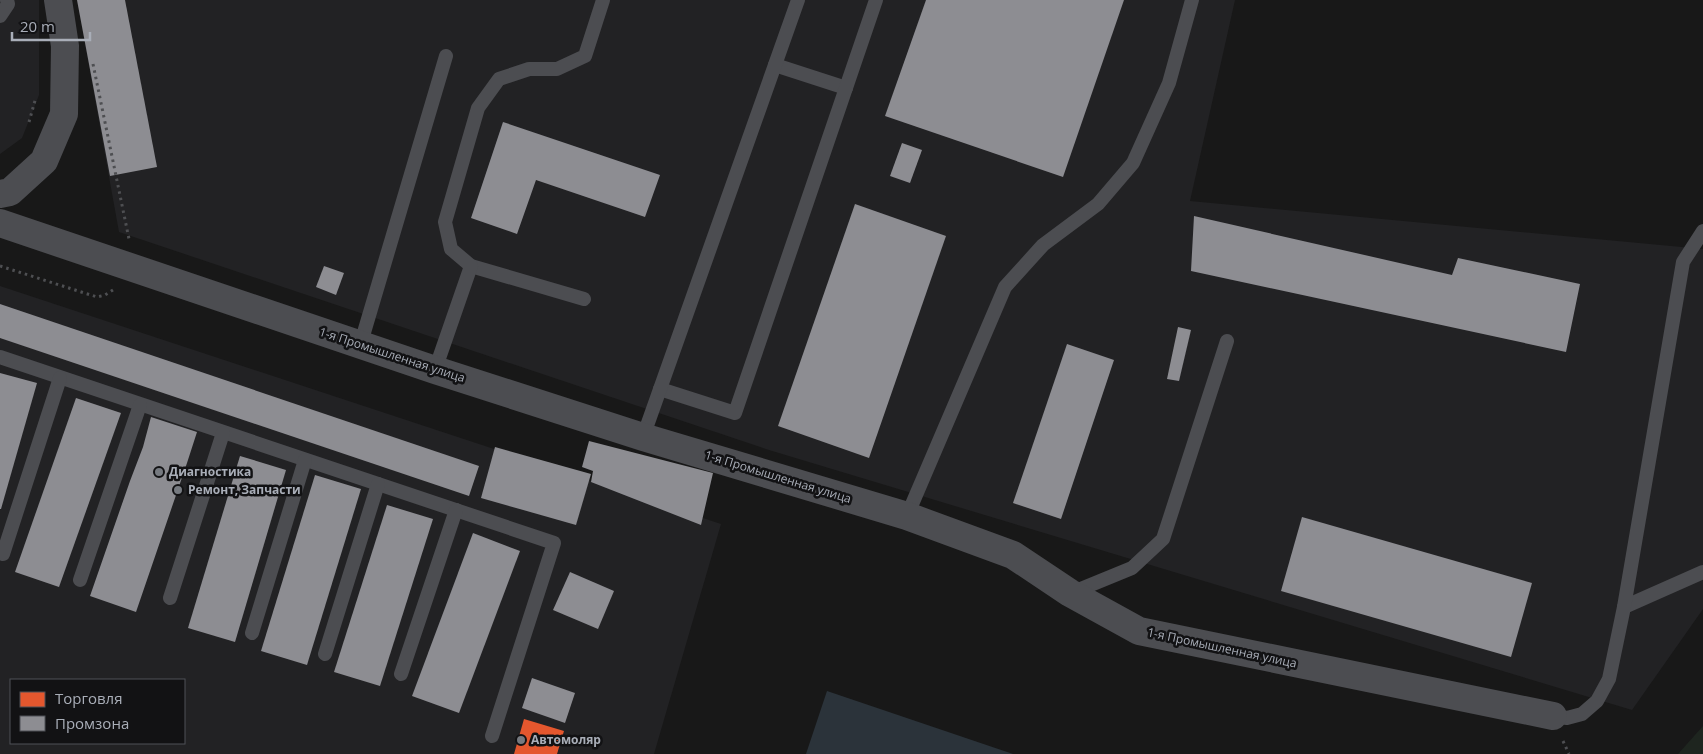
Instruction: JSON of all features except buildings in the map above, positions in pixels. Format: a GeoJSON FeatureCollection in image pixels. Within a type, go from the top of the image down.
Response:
{"type":"FeatureCollection","features":[{"type":"Feature","properties":{"kind":"street"},"geometry":{"type":"LineString","coordinates":[[0,194],[10,192],[44,161],[64,114],[65,46],[58,0]]}},
{"type":"Feature","properties":{"kind":"street","name":"1-я Промышленная улица"},"geometry":{"type":"LineString","coordinates":[[0,223],[360,346],[643,437],[907,516],[1013,555],[1070,593],[1139,631],[1554,716]]}},
{"type":"Feature","properties":{"kind":"lane"},"geometry":{"type":"LineString","coordinates":[[0,16],[8,4],[7,0]]}},
{"type":"Feature","properties":{"kind":"lane"},"geometry":{"type":"LineString","coordinates":[[584,299],[471,266],[451,249],[445,222],[478,108],[499,79],[529,69],[557,69],[585,56],[603,0]]}},
{"type":"Feature","properties":{"kind":"lane"},"geometry":{"type":"LineString","coordinates":[[643,437],[798,0]]}},
{"type":"Feature","properties":{"kind":"lane"},"geometry":{"type":"LineString","coordinates":[[660,389],[735,412],[876,0]]}},
{"type":"Feature","properties":{"kind":"lane"},"geometry":{"type":"LineString","coordinates":[[907,516],[1005,287],[1043,245],[1098,204],[1132,163],[1170,83],[1192,0]]}},
{"type":"Feature","properties":{"kind":"lane"},"geometry":{"type":"LineString","coordinates":[[360,346],[446,56]]}},
{"type":"Feature","properties":{"kind":"lane"},"geometry":{"type":"LineString","coordinates":[[775,65],[846,88]]}},
{"type":"Feature","properties":{"kind":"lane"},"geometry":{"type":"LineString","coordinates":[[1554,716],[1567,718],[1582,714],[1597,700],[1609,679],[1624,607],[1683,262],[1703,231]]}},
{"type":"Feature","properties":{"kind":"lane"},"geometry":{"type":"LineString","coordinates":[[435,370],[471,266]]}},
{"type":"Feature","properties":{"kind":"lane"},"geometry":{"type":"LineString","coordinates":[[1070,593],[1132,568],[1163,538],[1227,341]]}},
{"type":"Feature","properties":{"kind":"lane"},"geometry":{"type":"LineString","coordinates":[[0,358],[554,543],[492,736]]}},
{"type":"Feature","properties":{"kind":"lane"},"geometry":{"type":"LineString","coordinates":[[3,554],[60,378]]}},
{"type":"Feature","properties":{"kind":"lane"},"geometry":{"type":"LineString","coordinates":[[80,580],[140,405]]}},
{"type":"Feature","properties":{"kind":"lane"},"geometry":{"type":"LineString","coordinates":[[170,598],[224,432]]}},
{"type":"Feature","properties":{"kind":"lane"},"geometry":{"type":"LineString","coordinates":[[252,633],[305,460]]}},
{"type":"Feature","properties":{"kind":"lane"},"geometry":{"type":"LineString","coordinates":[[325,654],[378,484]]}},
{"type":"Feature","properties":{"kind":"lane"},"geometry":{"type":"LineString","coordinates":[[401,674],[456,510]]}},
{"type":"Feature","properties":{"kind":"lane"},"geometry":{"type":"LineString","coordinates":[[1624,607],[1703,572]]}},
{"type":"Feature","properties":{"kind":"path"},"geometry":{"type":"LineString","coordinates":[[0,266],[97,297],[113,291],[124,265],[129,239],[92,58]]}},
{"type":"Feature","properties":{"kind":"path"},"geometry":{"type":"LineString","coordinates":[[28,126],[37,92]]}},
{"type":"Feature","properties":{"kind":"shaded area"},"geometry":{"type":"Polygon","coordinates":[[[0,0],[39,0],[39,95],[22,138],[0,154],[0,0]]]}},
{"type":"Feature","properties":{"kind":"shaded area"},"geometry":{"type":"Polygon","coordinates":[[[77,0],[1235,0],[1190,201],[1703,249],[1703,609],[1632,710],[769,450],[119,232],[77,0]]]}},
{"type":"Feature","properties":{"kind":"shaded area"},"geometry":{"type":"Polygon","coordinates":[[[0,286],[721,524],[654,754],[0,754],[0,286]]]}},
{"type":"Feature","properties":{"kind":"shaded area"},"geometry":{"type":"Polygon","coordinates":[[[827,691],[1013,754],[806,754],[827,691]]]}},
{"type":"Feature","properties":{"kind":"shaded area"},"geometry":{"type":"Polygon","coordinates":[[[1703,726],[1703,754],[1678,754],[1703,726]]]}},
{"type":"Feature","properties":{"kind":"place","name":"Диагностика"},"geometry":{"type":"Point","coordinates":[159,472]}},
{"type":"Feature","properties":{"kind":"place","name":"Ремонт, Запчасти"},"geometry":{"type":"Point","coordinates":[178,490]}},
{"type":"Feature","properties":{"kind":"place","name":"Автомоляр"},"geometry":{"type":"Point","coordinates":[521,740]}}]}
